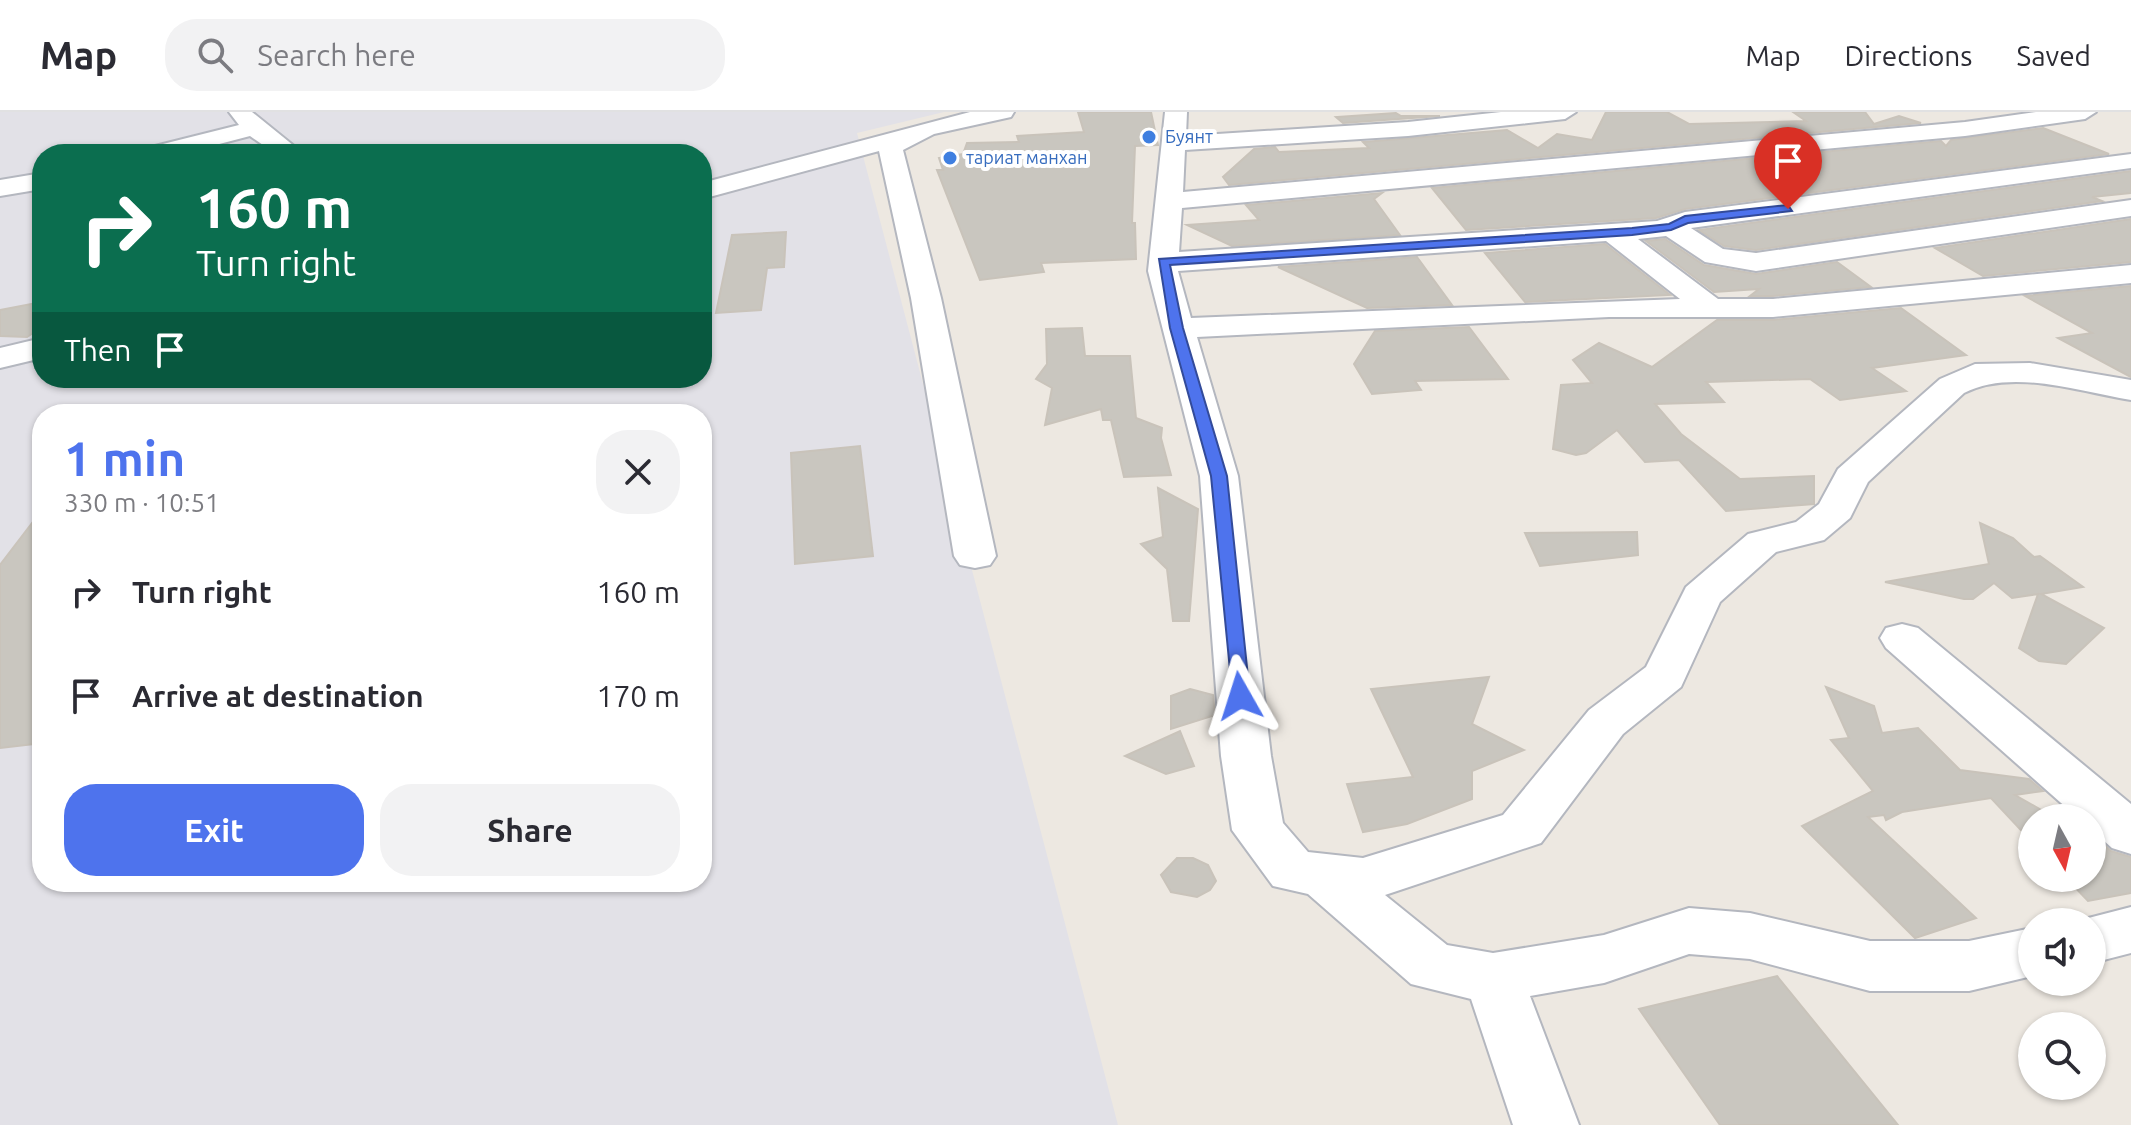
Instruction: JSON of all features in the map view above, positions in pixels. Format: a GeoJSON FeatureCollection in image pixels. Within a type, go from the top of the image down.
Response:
{"type":"FeatureCollection","features":[{"type":"Feature","properties":{"kind":"street"},"geometry":{"type":"LineString","coordinates":[[712,188],[1003,112]]}},
{"type":"Feature","properties":{"kind":"street"},"geometry":{"type":"LineString","coordinates":[[1565,112],[1175,128],[1163,262],[1176,328],[1219,476],[1246,756],[1258,830],[1292,871],[1363,880],[1522,829],[1606,722],[1665,676],[1701,596],[1762,543],[1810,531],[1836,510],[1851,477],[1952,386],[1975,374],[2030,373],[2131,390]]}},
{"type":"Feature","properties":{"kind":"street"},"geometry":{"type":"LineString","coordinates":[[1168,201],[1950,131],[2085,112]]}},
{"type":"Feature","properties":{"kind":"street"},"geometry":{"type":"LineString","coordinates":[[180,144],[247,120],[279,144]]}},
{"type":"Feature","properties":{"kind":"street"},"geometry":{"type":"LineString","coordinates":[[897,139],[891,149],[926,298],[975,556]]}},
{"type":"Feature","properties":{"kind":"street"},"geometry":{"type":"LineString","coordinates":[[1163,262],[1671,227],[1685,220],[1833,203],[2131,161]]}},
{"type":"Feature","properties":{"kind":"street"},"geometry":{"type":"LineString","coordinates":[[0,188],[32,183]]}},
{"type":"Feature","properties":{"kind":"street"},"geometry":{"type":"LineString","coordinates":[[1671,227],[1715,256],[1756,262],[2131,208]]}},
{"type":"Feature","properties":{"kind":"street"},"geometry":{"type":"LineString","coordinates":[[1613,233],[1711,308]]}},
{"type":"Feature","properties":{"kind":"street"},"geometry":{"type":"LineString","coordinates":[[1176,328],[1609,308],[1773,308],[2131,274]]}},
{"type":"Feature","properties":{"kind":"street"},"geometry":{"type":"LineString","coordinates":[[0,358],[32,350]]}},
{"type":"Feature","properties":{"kind":"street"},"geometry":{"type":"LineString","coordinates":[[1902,638],[2131,834]]}},
{"type":"Feature","properties":{"kind":"street"},"geometry":{"type":"LineString","coordinates":[[1321,874],[1432,967],[1493,978],[1604,959],[1689,931],[1750,936],[1870,966],[1969,966],[2018,955]]}},
{"type":"Feature","properties":{"kind":"street"},"geometry":{"type":"LineString","coordinates":[[2106,936],[2131,930]]}},
{"type":"Feature","properties":{"kind":"street"},"geometry":{"type":"LineString","coordinates":[[1493,978],[1546,1125]]}},
{"type":"Feature","properties":{"kind":"shaded area"},"geometry":{"type":"Polygon","coordinates":[[[0,112],[944,112],[857,133],[1118,1125],[0,1125],[0,112]]]}},
{"type":"Feature","properties":{"kind":"building"},"geometry":{"type":"Polygon","coordinates":[[[1078,112],[1151,112],[1158,145],[1135,146],[1132,223],[1135,223],[1136,259],[1041,263],[1044,272],[980,280],[937,170],[943,170],[939,158],[963,154],[967,143],[1019,142],[1017,136],[1084,132],[1078,112]]]}},
{"type":"Feature","properties":{"kind":"building"},"geometry":{"type":"Polygon","coordinates":[[[1606,112],[1667,112],[1689,124],[1806,121],[1793,112],[1865,112],[1874,124],[1899,116],[1921,123],[1229,185],[1223,177],[1254,149],[1275,147],[1279,152],[1369,148],[1363,142],[1507,130],[1538,148],[1557,134],[1592,140],[1606,112]]]}},
{"type":"Feature","properties":{"kind":"building"},"geometry":{"type":"Polygon","coordinates":[[[1396,113],[1401,116],[1440,116],[1343,123],[1336,117],[1396,113]]]}},
{"type":"Feature","properties":{"kind":"building"},"geometry":{"type":"Polygon","coordinates":[[[2043,128],[2109,154],[1685,209],[1656,218],[1466,230],[1432,188],[1941,141],[1946,146],[1951,140],[2043,128]]]}},
{"type":"Feature","properties":{"kind":"building"},"geometry":{"type":"Polygon","coordinates":[[[2131,171],[2131,193],[2092,197],[2102,201],[1756,250],[1724,246],[1699,230],[2131,171]]]}},
{"type":"Feature","properties":{"kind":"building"},"geometry":{"type":"Polygon","coordinates":[[[1382,193],[1374,199],[1400,235],[1232,246],[1187,225],[1259,220],[1246,205],[1382,193]]]}},
{"type":"Feature","properties":{"kind":"building"},"geometry":{"type":"Polygon","coordinates":[[[2131,219],[2131,262],[1983,276],[1935,248],[2131,219]]]}},
{"type":"Feature","properties":{"kind":"building"},"geometry":{"type":"Polygon","coordinates":[[[786,232],[784,267],[767,268],[761,310],[716,313],[732,235],[786,232]]]}},
{"type":"Feature","properties":{"kind":"building"},"geometry":{"type":"Polygon","coordinates":[[[1665,239],[1704,265],[1756,274],[1837,262],[1871,287],[1773,296],[1750,296],[1759,289],[1714,292],[1646,241],[1665,239]]]}},
{"type":"Feature","properties":{"kind":"building"},"geometry":{"type":"Polygon","coordinates":[[[1605,244],[1670,295],[1525,302],[1485,253],[1605,244]]]}},
{"type":"Feature","properties":{"kind":"building"},"geometry":{"type":"Polygon","coordinates":[[[1417,257],[1452,305],[1367,308],[1278,267],[1417,257]]]}},
{"type":"Feature","properties":{"kind":"building"},"geometry":{"type":"Polygon","coordinates":[[[2131,286],[2131,377],[2058,338],[2092,333],[2025,296],[2131,286]]]}},
{"type":"Feature","properties":{"kind":"building"},"geometry":{"type":"Polygon","coordinates":[[[32,304],[32,334],[27,337],[0,336],[0,310],[32,304]]]}},
{"type":"Feature","properties":{"kind":"building"},"geometry":{"type":"Polygon","coordinates":[[[1901,308],[1966,355],[1872,368],[1906,391],[1840,400],[1810,379],[1706,382],[1724,402],[1655,404],[1681,434],[1740,479],[1814,476],[1814,504],[1726,511],[1679,460],[1645,462],[1617,430],[1586,453],[1576,455],[1553,449],[1561,385],[1592,383],[1573,360],[1599,343],[1652,367],[1717,320],[1773,320],[1901,308]]]}},
{"type":"Feature","properties":{"kind":"building"},"geometry":{"type":"Polygon","coordinates":[[[1469,327],[1508,379],[1415,381],[1421,390],[1372,394],[1354,364],[1375,331],[1469,327]]]}},
{"type":"Feature","properties":{"kind":"building"},"geometry":{"type":"Polygon","coordinates":[[[1082,328],[1085,356],[1130,356],[1136,418],[1162,428],[1161,438],[1171,475],[1124,477],[1111,420],[1103,420],[1101,409],[1045,425],[1052,388],[1036,379],[1047,364],[1046,329],[1082,328]]]}},
{"type":"Feature","properties":{"kind":"building"},"geometry":{"type":"Polygon","coordinates":[[[860,446],[873,556],[795,564],[791,453],[860,446]]]}},
{"type":"Feature","properties":{"kind":"building"},"geometry":{"type":"Polygon","coordinates":[[[1158,488],[1198,509],[1189,621],[1173,621],[1167,569],[1141,544],[1163,537],[1158,488]]]}},
{"type":"Feature","properties":{"kind":"building"},"geometry":{"type":"Polygon","coordinates":[[[32,523],[32,744],[0,748],[0,565],[32,523]]]}},
{"type":"Feature","properties":{"kind":"building"},"geometry":{"type":"Polygon","coordinates":[[[1980,523],[2013,538],[2034,557],[2040,556],[2083,587],[2041,594],[2104,628],[2066,664],[2039,661],[2019,648],[2038,594],[2012,598],[1994,583],[1973,599],[1964,599],[1885,582],[1989,564],[1980,523]]]}},
{"type":"Feature","properties":{"kind":"building"},"geometry":{"type":"Polygon","coordinates":[[[1637,532],[1638,555],[1540,566],[1525,533],[1637,532]]]}},
{"type":"Feature","properties":{"kind":"building"},"geometry":{"type":"Polygon","coordinates":[[[1489,677],[1472,724],[1524,750],[1472,771],[1472,799],[1407,824],[1363,832],[1347,784],[1413,777],[1371,689],[1489,677]]]}},
{"type":"Feature","properties":{"kind":"building"},"geometry":{"type":"Polygon","coordinates":[[[1826,687],[1874,706],[1882,733],[1918,728],[1960,770],[2029,779],[2043,791],[2015,795],[2031,804],[2018,804],[2018,827],[1991,798],[1902,812],[1886,820],[1884,815],[1868,817],[1976,918],[1915,938],[1802,826],[1873,791],[1831,740],[1849,738],[1826,687]]]}},
{"type":"Feature","properties":{"kind":"building"},"geometry":{"type":"Polygon","coordinates":[[[1190,689],[1213,695],[1215,715],[1171,729],[1171,696],[1190,689]]]}},
{"type":"Feature","properties":{"kind":"building"},"geometry":{"type":"Polygon","coordinates":[[[1180,731],[1194,766],[1166,774],[1125,756],[1180,731]]]}},
{"type":"Feature","properties":{"kind":"building"},"geometry":{"type":"Polygon","coordinates":[[[2106,847],[2131,857],[2131,893],[2088,901],[2079,892],[2106,892],[2106,847]]]}},
{"type":"Feature","properties":{"kind":"building"},"geometry":{"type":"Polygon","coordinates":[[[1177,858],[1193,858],[1208,865],[1216,881],[1210,890],[1197,897],[1171,892],[1161,875],[1177,858]]]}},
{"type":"Feature","properties":{"kind":"building"},"geometry":{"type":"Polygon","coordinates":[[[1777,976],[1898,1125],[1720,1125],[1639,1009],[1777,976]]]}},
{"type":"Feature","properties":{"kind":"place","name":"Буянт"},"geometry":{"type":"Point","coordinates":[1149,137]}},
{"type":"Feature","properties":{"kind":"place","name":"тариат манхан"},"geometry":{"type":"Point","coordinates":[950,158]}},
{"type":"Feature","properties":{"kind":"route"},"geometry":{"type":"LineString","coordinates":[[1240,696],[1219,476],[1176,328],[1163,262],[1661,229],[1685,220],[1788,209]]}}]}
